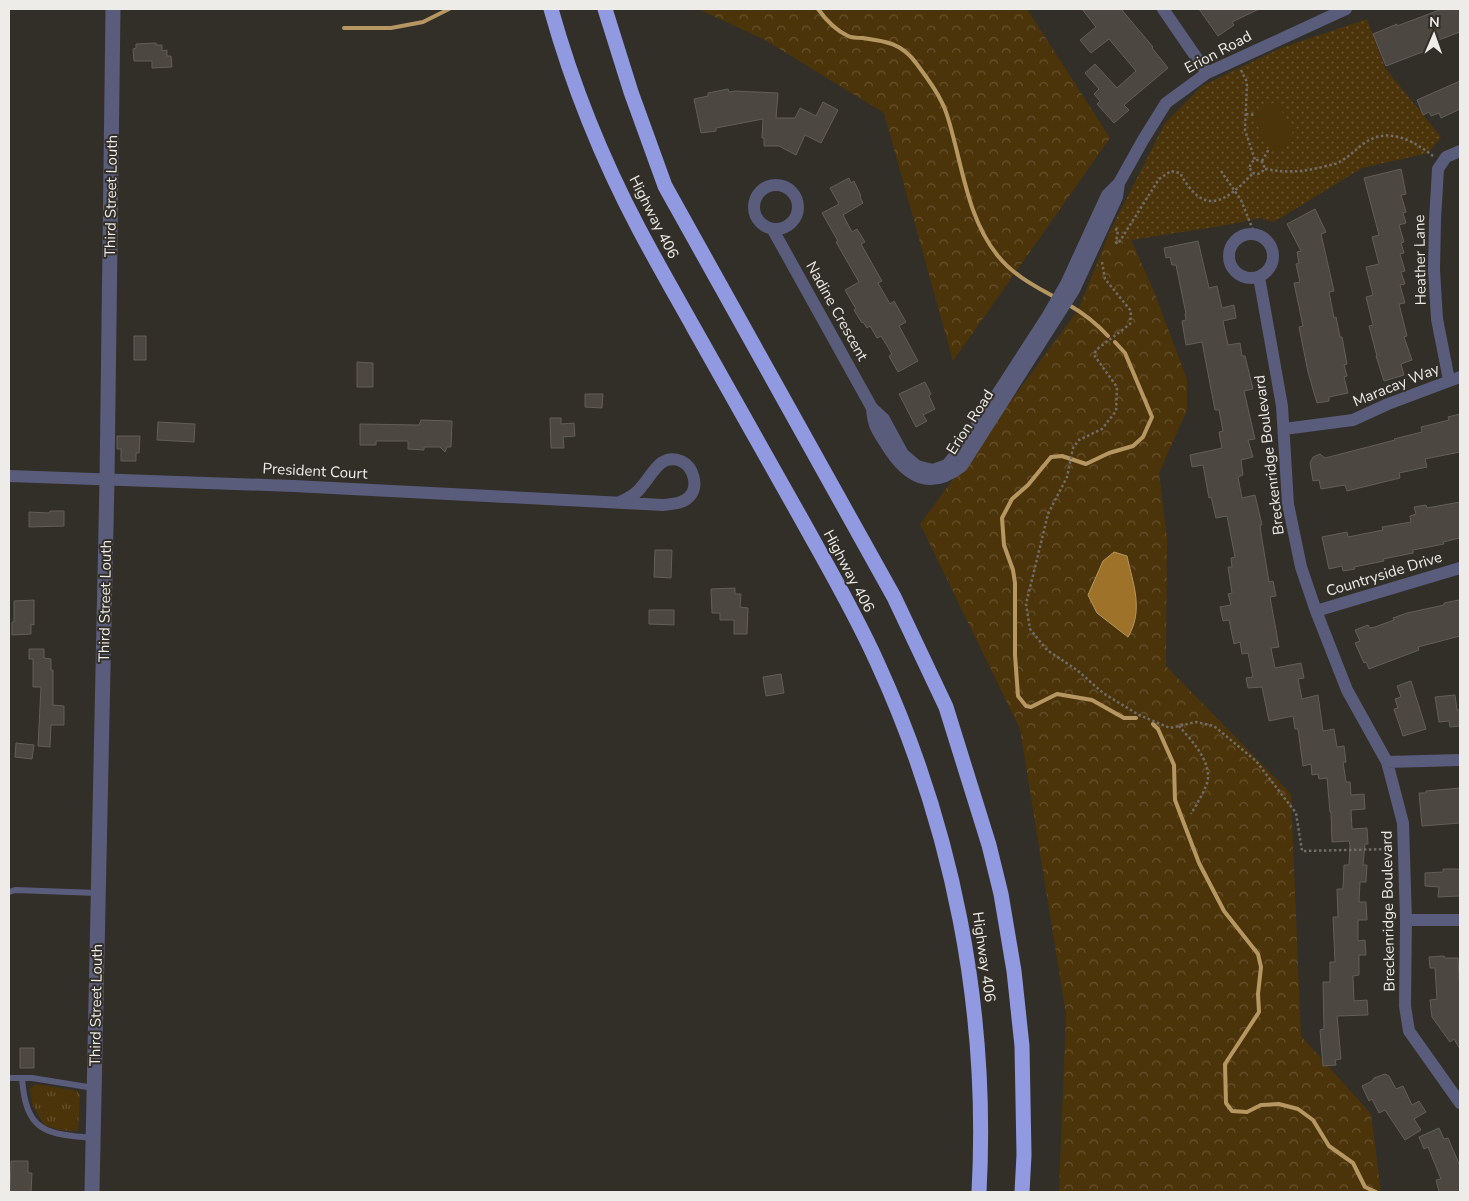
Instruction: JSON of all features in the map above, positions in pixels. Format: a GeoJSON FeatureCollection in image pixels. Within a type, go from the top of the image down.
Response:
{"type":"FeatureCollection","features":[{"type":"Feature","properties":{"kind":"highway","name":"Highway 406"},"geometry":{"type":"LineString","coordinates":[[551,9],[561,47],[582,102],[601,149],[638,227],[841,590],[876,660],[907,732],[941,836],[960,910],[972,981],[980,1070],[979,1192]]}},
{"type":"Feature","properties":{"kind":"highway","name":"Highway 406"},"geometry":{"type":"LineString","coordinates":[[605,9],[631,92],[665,186],[894,597],[946,707],[989,845],[1001,894],[1013,962],[1022,1046],[1024,1156],[1022,1192]]}},
{"type":"Feature","properties":{"kind":"street","name":"Third Street Louth"},"geometry":{"type":"LineString","coordinates":[[92,1192],[107,480],[113,9]]}},
{"type":"Feature","properties":{"kind":"street"},"geometry":{"type":"LineString","coordinates":[[1163,9],[1207,73]]}},
{"type":"Feature","properties":{"kind":"street","name":"Erion Road"},"geometry":{"type":"LineString","coordinates":[[872,408],[873,422],[895,460],[905,470],[916,476],[931,479],[950,475],[962,466],[1070,287],[1107,195],[1119,183],[1166,103],[1207,73],[1346,9]]}},
{"type":"Feature","properties":{"kind":"street"},"geometry":{"type":"LineString","coordinates":[[1442,164],[1446,157],[1460,151]]}},
{"type":"Feature","properties":{"kind":"street","name":"Heather Lane"},"geometry":{"type":"LineString","coordinates":[[1442,164],[1438,169],[1434,270],[1437,319],[1455,378]]}},
{"type":"Feature","properties":{"kind":"street","name":"Nadine Crescent"},"geometry":{"type":"LineString","coordinates":[[774,230],[872,408]]}},
{"type":"Feature","properties":{"kind":"street"},"geometry":{"type":"LineString","coordinates":[[1248,235],[1255,235],[1262,237],[1267,242],[1273,254],[1270,268],[1259,277],[1252,278],[1238,274],[1230,262],[1231,248],[1235,241],[1248,235]]}},
{"type":"Feature","properties":{"kind":"street","name":"Breckenridge Boulevard"},"geometry":{"type":"LineString","coordinates":[[1259,277],[1282,406],[1288,504],[1301,567],[1347,690],[1387,762],[1403,823],[1406,920],[1405,1006],[1409,1031],[1460,1103]]}},
{"type":"Feature","properties":{"kind":"street","name":"Maracay Way"},"geometry":{"type":"LineString","coordinates":[[1284,429],[1353,420],[1455,378]]}},
{"type":"Feature","properties":{"kind":"street","name":"President Court"},"geometry":{"type":"LineString","coordinates":[[9,476],[312,486],[663,505],[677,504],[689,497],[694,488],[693,473],[682,462],[675,460],[664,461],[656,466],[637,492],[620,502]]}},
{"type":"Feature","properties":{"kind":"street","name":"Countryside Drive"},"geometry":{"type":"LineString","coordinates":[[1316,611],[1460,568]]}},
{"type":"Feature","properties":{"kind":"street"},"geometry":{"type":"LineString","coordinates":[[1387,762],[1460,760]]}},
{"type":"Feature","properties":{"kind":"street"},"geometry":{"type":"LineString","coordinates":[[1406,920],[1460,920]]}},
{"type":"Feature","properties":{"kind":"lane"},"geometry":{"type":"LineString","coordinates":[[9,892],[15,890],[98,893]]}},
{"type":"Feature","properties":{"kind":"lane"},"geometry":{"type":"LineString","coordinates":[[9,1078],[32,1078],[94,1088]]}},
{"type":"Feature","properties":{"kind":"lane"},"geometry":{"type":"LineString","coordinates":[[22,1078],[23,1095],[31,1117],[40,1128],[67,1136],[93,1138]]}},
{"type":"Feature","properties":{"kind":"path"},"geometry":{"type":"LineString","coordinates":[[1235,59],[1247,82],[1245,130],[1255,160]]}},
{"type":"Feature","properties":{"kind":"path"},"geometry":{"type":"LineString","coordinates":[[1246,114],[1255,115]]}},
{"type":"Feature","properties":{"kind":"path"},"geometry":{"type":"LineString","coordinates":[[1265,169],[1285,173],[1306,171],[1340,162],[1367,141],[1384,136],[1404,137],[1420,146],[1442,164]]}},
{"type":"Feature","properties":{"kind":"path"},"geometry":{"type":"LineString","coordinates":[[1262,161],[1269,149]]}},
{"type":"Feature","properties":{"kind":"path"},"geometry":{"type":"LineString","coordinates":[[1255,160],[1262,161]]}},
{"type":"Feature","properties":{"kind":"path"},"geometry":{"type":"LineString","coordinates":[[1253,173],[1250,166],[1255,160]]}},
{"type":"Feature","properties":{"kind":"path"},"geometry":{"type":"LineString","coordinates":[[1262,161],[1265,169]]}},
{"type":"Feature","properties":{"kind":"path"},"geometry":{"type":"LineString","coordinates":[[1253,173],[1260,174],[1265,169]]}},
{"type":"Feature","properties":{"kind":"path"},"geometry":{"type":"LineString","coordinates":[[1111,237],[1115,229],[1118,230],[1116,242],[1118,244],[1159,179],[1171,171],[1180,174],[1189,189],[1202,200],[1218,201],[1235,192],[1253,173]]}},
{"type":"Feature","properties":{"kind":"path"},"geometry":{"type":"LineString","coordinates":[[1221,171],[1241,200],[1255,235]]}},
{"type":"Feature","properties":{"kind":"path"},"geometry":{"type":"LineString","coordinates":[[1105,254],[1102,263],[1105,279],[1131,311],[1130,324],[1096,350],[1094,355],[1117,387],[1116,410],[1102,429],[1079,440],[1073,448],[1067,477],[1048,514],[1028,595],[1026,604],[1030,629],[1047,650],[1077,670],[1103,693],[1139,715],[1170,728],[1196,722],[1214,726],[1256,761],[1296,813],[1302,851],[1404,849]]}},
{"type":"Feature","properties":{"kind":"path"},"geometry":{"type":"LineString","coordinates":[[1179,726],[1194,743],[1206,764],[1207,784],[1191,814]]}},
{"type":"Feature","properties":{"kind":"green space"},"geometry":{"type":"Polygon","coordinates":[[[698,9],[1027,9],[1110,138],[953,361],[884,113],[765,40],[698,9]]]}},
{"type":"Feature","properties":{"kind":"green space"},"geometry":{"type":"Polygon","coordinates":[[[1367,19],[1385,68],[1441,137],[1428,153],[1362,168],[1274,222],[1260,218],[1131,240],[1110,231],[1165,123],[1202,86],[1281,48],[1367,19]]]}},
{"type":"Feature","properties":{"kind":"green space"},"geometry":{"type":"Polygon","coordinates":[[[1277,101],[1296,140],[1271,152],[1252,114],[1277,101]]]}},
{"type":"Feature","properties":{"kind":"green space"},"geometry":{"type":"Polygon","coordinates":[[[1110,231],[1131,240],[1153,289],[1187,379],[1187,410],[1159,473],[1167,538],[1166,666],[1291,794],[1301,1036],[1371,1114],[1381,1192],[1059,1192],[1066,1014],[1020,729],[920,524],[1078,310],[1110,231]]]}},
{"type":"Feature","properties":{"kind":"green space"},"geometry":{"type":"Polygon","coordinates":[[[36,1084],[77,1091],[80,1095],[78,1131],[59,1130],[44,1125],[32,1104],[30,1089],[36,1084]]]}},
{"type":"Feature","properties":{"kind":"shaded area"},"geometry":{"type":"Polygon","coordinates":[[[1114,552],[1127,556],[1136,597],[1133,627],[1128,637],[1097,613],[1088,595],[1103,561],[1114,552]]]}},
{"type":"Feature","properties":{"kind":"building"},"geometry":{"type":"Polygon","coordinates":[[[1082,9],[1121,9],[1168,68],[1124,105],[1129,110],[1114,123],[1097,104],[1100,101],[1094,94],[1099,89],[1085,73],[1095,64],[1117,88],[1136,71],[1109,39],[1091,53],[1080,40],[1096,27],[1082,9]]]}},
{"type":"Feature","properties":{"kind":"building"},"geometry":{"type":"Polygon","coordinates":[[[1199,9],[1259,9],[1232,22],[1234,25],[1218,36],[1199,9]]]}},
{"type":"Feature","properties":{"kind":"building"},"geometry":{"type":"Polygon","coordinates":[[[1442,9],[1460,9],[1460,32],[1436,41],[1438,46],[1386,66],[1373,34],[1442,9]]]}},
{"type":"Feature","properties":{"kind":"building"},"geometry":{"type":"Polygon","coordinates":[[[156,43],[156,45],[162,45],[162,51],[167,50],[167,56],[171,56],[172,67],[152,68],[152,61],[134,61],[133,49],[136,48],[136,44],[156,43]]]}},
{"type":"Feature","properties":{"kind":"building"},"geometry":{"type":"Polygon","coordinates":[[[1460,81],[1460,109],[1441,118],[1439,113],[1431,116],[1429,112],[1423,115],[1417,100],[1460,81]]]}},
{"type":"Feature","properties":{"kind":"building"},"geometry":{"type":"Polygon","coordinates":[[[728,89],[729,92],[778,93],[776,118],[795,118],[800,108],[816,116],[823,102],[838,110],[821,143],[805,135],[796,155],[779,146],[764,146],[764,138],[762,138],[763,119],[716,128],[716,131],[701,133],[694,99],[708,96],[708,93],[728,89]]]}},
{"type":"Feature","properties":{"kind":"building"},"geometry":{"type":"Polygon","coordinates":[[[1401,169],[1406,194],[1401,195],[1406,212],[1403,213],[1406,223],[1399,225],[1404,242],[1401,243],[1404,253],[1400,254],[1405,271],[1401,272],[1405,284],[1400,285],[1405,303],[1399,304],[1407,336],[1404,337],[1412,360],[1401,364],[1404,375],[1384,381],[1369,326],[1373,325],[1366,297],[1373,295],[1366,267],[1379,264],[1372,237],[1379,235],[1364,178],[1401,169]]]}},
{"type":"Feature","properties":{"kind":"building"},"geometry":{"type":"Polygon","coordinates":[[[849,178],[851,183],[854,181],[863,203],[843,215],[852,232],[857,229],[865,242],[861,244],[882,281],[878,283],[890,304],[894,301],[906,322],[899,326],[918,361],[898,372],[889,356],[892,354],[881,336],[877,338],[870,326],[867,328],[862,323],[854,310],[856,309],[845,290],[859,282],[822,213],[839,204],[830,188],[849,178]]]}},
{"type":"Feature","properties":{"kind":"building"},"geometry":{"type":"Polygon","coordinates":[[[1315,209],[1326,232],[1321,234],[1334,291],[1329,292],[1334,318],[1336,317],[1340,337],[1342,337],[1347,364],[1344,365],[1347,376],[1344,377],[1348,393],[1329,397],[1329,401],[1317,403],[1308,372],[1299,327],[1303,326],[1294,283],[1300,282],[1296,264],[1299,263],[1297,252],[1301,251],[1287,224],[1315,209]]]}},
{"type":"Feature","properties":{"kind":"building"},"geometry":{"type":"Polygon","coordinates":[[[1198,241],[1209,288],[1217,286],[1222,308],[1234,305],[1236,318],[1223,321],[1228,345],[1240,343],[1242,356],[1245,356],[1253,389],[1244,391],[1255,439],[1248,440],[1253,457],[1241,460],[1243,475],[1238,477],[1242,498],[1255,495],[1262,525],[1260,525],[1269,582],[1273,581],[1276,596],[1270,597],[1279,647],[1271,648],[1275,668],[1301,663],[1304,678],[1298,679],[1302,699],[1318,695],[1323,731],[1334,729],[1337,747],[1344,746],[1346,762],[1343,762],[1346,782],[1350,782],[1351,795],[1364,794],[1365,809],[1351,810],[1352,829],[1367,828],[1368,844],[1365,844],[1363,865],[1367,865],[1366,882],[1360,882],[1359,902],[1366,902],[1367,920],[1358,920],[1358,941],[1365,940],[1366,955],[1359,955],[1359,975],[1353,976],[1354,1001],[1367,1000],[1368,1015],[1337,1016],[1341,1059],[1335,1060],[1336,1065],[1323,1066],[1320,1030],[1324,1029],[1323,982],[1330,982],[1330,962],[1335,962],[1333,917],[1338,917],[1337,889],[1343,889],[1344,865],[1349,865],[1350,845],[1349,841],[1332,842],[1327,778],[1319,779],[1318,774],[1312,775],[1311,764],[1303,766],[1298,729],[1295,729],[1293,716],[1269,721],[1262,687],[1248,688],[1246,678],[1253,677],[1248,653],[1242,654],[1240,642],[1234,644],[1229,620],[1223,621],[1220,607],[1231,605],[1228,594],[1232,593],[1228,567],[1232,567],[1231,558],[1235,557],[1227,516],[1216,518],[1211,497],[1209,498],[1203,465],[1192,467],[1190,455],[1222,448],[1219,432],[1223,431],[1219,410],[1215,410],[1202,342],[1186,345],[1182,321],[1186,320],[1186,314],[1176,265],[1172,265],[1170,257],[1166,258],[1164,248],[1198,241]]]}},
{"type":"Feature","properties":{"kind":"building"},"geometry":{"type":"Polygon","coordinates":[[[134,336],[146,336],[146,360],[134,360],[134,336]]]}},
{"type":"Feature","properties":{"kind":"building"},"geometry":{"type":"Polygon","coordinates":[[[357,362],[373,363],[373,387],[357,387],[357,362]]]}},
{"type":"Feature","properties":{"kind":"building"},"geometry":{"type":"Polygon","coordinates":[[[925,382],[935,409],[923,415],[927,421],[916,427],[899,394],[925,382]]]}},
{"type":"Feature","properties":{"kind":"building"},"geometry":{"type":"Polygon","coordinates":[[[585,394],[603,394],[602,408],[585,407],[585,394]]]}},
{"type":"Feature","properties":{"kind":"building"},"geometry":{"type":"Polygon","coordinates":[[[1460,414],[1460,452],[1425,459],[1427,467],[1399,473],[1400,478],[1347,491],[1345,485],[1321,489],[1319,480],[1313,481],[1310,463],[1313,457],[1320,454],[1325,458],[1395,440],[1422,432],[1421,427],[1449,420],[1448,417],[1460,414]]]}},
{"type":"Feature","properties":{"kind":"building"},"geometry":{"type":"Polygon","coordinates":[[[550,418],[561,418],[561,424],[574,423],[575,436],[563,437],[564,448],[551,448],[550,418]]]}},
{"type":"Feature","properties":{"kind":"building"},"geometry":{"type":"Polygon","coordinates":[[[421,420],[452,421],[451,447],[447,447],[445,452],[440,447],[424,447],[424,450],[408,449],[408,441],[376,441],[376,445],[360,445],[360,424],[419,425],[421,420]]]}},
{"type":"Feature","properties":{"kind":"building"},"geometry":{"type":"Polygon","coordinates":[[[158,422],[195,424],[194,442],[157,440],[158,422]]]}},
{"type":"Feature","properties":{"kind":"building"},"geometry":{"type":"Polygon","coordinates":[[[117,436],[140,436],[139,453],[136,453],[136,461],[121,461],[121,449],[117,449],[117,436]]]}},
{"type":"Feature","properties":{"kind":"building"},"geometry":{"type":"Polygon","coordinates":[[[1460,502],[1460,538],[1443,542],[1444,544],[1413,550],[1413,553],[1383,559],[1384,561],[1354,567],[1355,569],[1343,571],[1342,566],[1329,569],[1322,537],[1347,532],[1348,537],[1383,530],[1382,527],[1411,522],[1410,516],[1416,514],[1414,507],[1426,505],[1427,508],[1460,502]]]}},
{"type":"Feature","properties":{"kind":"building"},"geometry":{"type":"Polygon","coordinates":[[[50,511],[64,511],[64,526],[29,527],[29,512],[49,513],[50,511]]]}},
{"type":"Feature","properties":{"kind":"building"},"geometry":{"type":"Polygon","coordinates":[[[655,550],[672,550],[671,578],[654,577],[655,550]]]}},
{"type":"Feature","properties":{"kind":"building"},"geometry":{"type":"Polygon","coordinates":[[[735,588],[735,594],[741,594],[740,607],[748,608],[747,634],[734,634],[734,620],[720,620],[720,613],[712,613],[711,589],[735,588]]]}},
{"type":"Feature","properties":{"kind":"building"},"geometry":{"type":"Polygon","coordinates":[[[34,600],[34,625],[31,624],[31,634],[12,635],[14,601],[34,600]]]}},
{"type":"Feature","properties":{"kind":"building"},"geometry":{"type":"Polygon","coordinates":[[[1459,600],[1460,636],[1418,647],[1419,650],[1369,669],[1366,662],[1364,663],[1355,643],[1360,641],[1355,630],[1368,625],[1370,628],[1375,627],[1407,613],[1459,600]]]}},
{"type":"Feature","properties":{"kind":"building"},"geometry":{"type":"Polygon","coordinates":[[[649,610],[674,610],[674,625],[649,624],[649,610]]]}},
{"type":"Feature","properties":{"kind":"building"},"geometry":{"type":"Polygon","coordinates":[[[29,649],[44,649],[44,658],[51,659],[51,670],[53,670],[53,705],[64,706],[64,725],[51,725],[50,747],[38,746],[41,687],[33,687],[33,659],[29,659],[29,649]]]}},
{"type":"Feature","properties":{"kind":"building"},"geometry":{"type":"Polygon","coordinates":[[[781,674],[784,693],[766,696],[763,677],[781,674]]]}},
{"type":"Feature","properties":{"kind":"building"},"geometry":{"type":"Polygon","coordinates":[[[1411,681],[1426,729],[1403,736],[1394,709],[1398,708],[1395,699],[1401,697],[1397,686],[1411,681]]]}},
{"type":"Feature","properties":{"kind":"building"},"geometry":{"type":"Polygon","coordinates":[[[1455,695],[1457,710],[1460,710],[1460,726],[1450,727],[1449,721],[1439,722],[1435,697],[1455,695]]]}},
{"type":"Feature","properties":{"kind":"building"},"geometry":{"type":"Polygon","coordinates":[[[16,743],[34,745],[32,759],[15,757],[16,743]]]}},
{"type":"Feature","properties":{"kind":"building"},"geometry":{"type":"Polygon","coordinates":[[[1460,788],[1460,823],[1422,826],[1419,793],[1460,788]]]}},
{"type":"Feature","properties":{"kind":"building"},"geometry":{"type":"Polygon","coordinates":[[[1443,869],[1460,869],[1460,896],[1438,897],[1439,887],[1425,886],[1425,873],[1443,872],[1443,869]]]}},
{"type":"Feature","properties":{"kind":"building"},"geometry":{"type":"Polygon","coordinates":[[[1444,956],[1445,958],[1458,958],[1460,1049],[1454,1039],[1450,1042],[1432,1017],[1430,1000],[1437,999],[1435,968],[1430,968],[1429,957],[1444,956]]]}},
{"type":"Feature","properties":{"kind":"building"},"geometry":{"type":"Polygon","coordinates":[[[20,1048],[34,1048],[34,1068],[20,1068],[20,1048]]]}},
{"type":"Feature","properties":{"kind":"building"},"geometry":{"type":"Polygon","coordinates":[[[1385,1074],[1389,1076],[1396,1089],[1403,1086],[1412,1105],[1419,1101],[1426,1112],[1414,1119],[1421,1130],[1405,1140],[1385,1110],[1379,1113],[1372,1099],[1369,1101],[1362,1086],[1374,1078],[1385,1074]]]}},
{"type":"Feature","properties":{"kind":"building"},"geometry":{"type":"Polygon","coordinates":[[[1439,1128],[1444,1139],[1448,1138],[1460,1166],[1460,1192],[1439,1192],[1436,1180],[1441,1179],[1428,1147],[1424,1149],[1419,1137],[1439,1128]]]}},
{"type":"Feature","properties":{"kind":"building"},"geometry":{"type":"Polygon","coordinates":[[[11,1161],[28,1161],[28,1173],[32,1173],[31,1192],[10,1192],[11,1161]]]}},
{"type":"Feature","properties":{"kind":"waterway"},"geometry":{"type":"LineString","coordinates":[[344,28],[391,28],[423,22],[449,9]]}},
{"type":"Feature","properties":{"kind":"waterway"},"geometry":{"type":"LineString","coordinates":[[818,9],[831,24],[848,36],[893,44],[911,56],[925,75],[944,108],[966,188],[987,241],[1010,269],[1056,298]]}},
{"type":"Feature","properties":{"kind":"waterway"},"geometry":{"type":"LineString","coordinates":[[1069,305],[1079,311],[1108,336]]}},
{"type":"Feature","properties":{"kind":"waterway"},"geometry":{"type":"LineString","coordinates":[[1115,342],[1125,353],[1152,417],[1143,437],[1133,446],[1109,453],[1086,464],[1062,456],[1051,457],[1028,485],[1012,499],[1002,518],[1004,545],[1013,570],[1015,583],[1015,655],[1018,696],[1026,706],[1031,707],[1057,694],[1092,700],[1124,718],[1136,718]]}},
{"type":"Feature","properties":{"kind":"waterway"},"geometry":{"type":"LineString","coordinates":[[1153,724],[1158,729],[1174,765],[1175,800],[1199,863],[1224,911],[1258,954],[1261,967],[1258,994],[1259,1012],[1225,1064],[1226,1103],[1232,1111],[1247,1112],[1261,1105],[1279,1104],[1298,1109],[1313,1120],[1329,1146],[1353,1163],[1365,1187],[1376,1192]]}}]}
